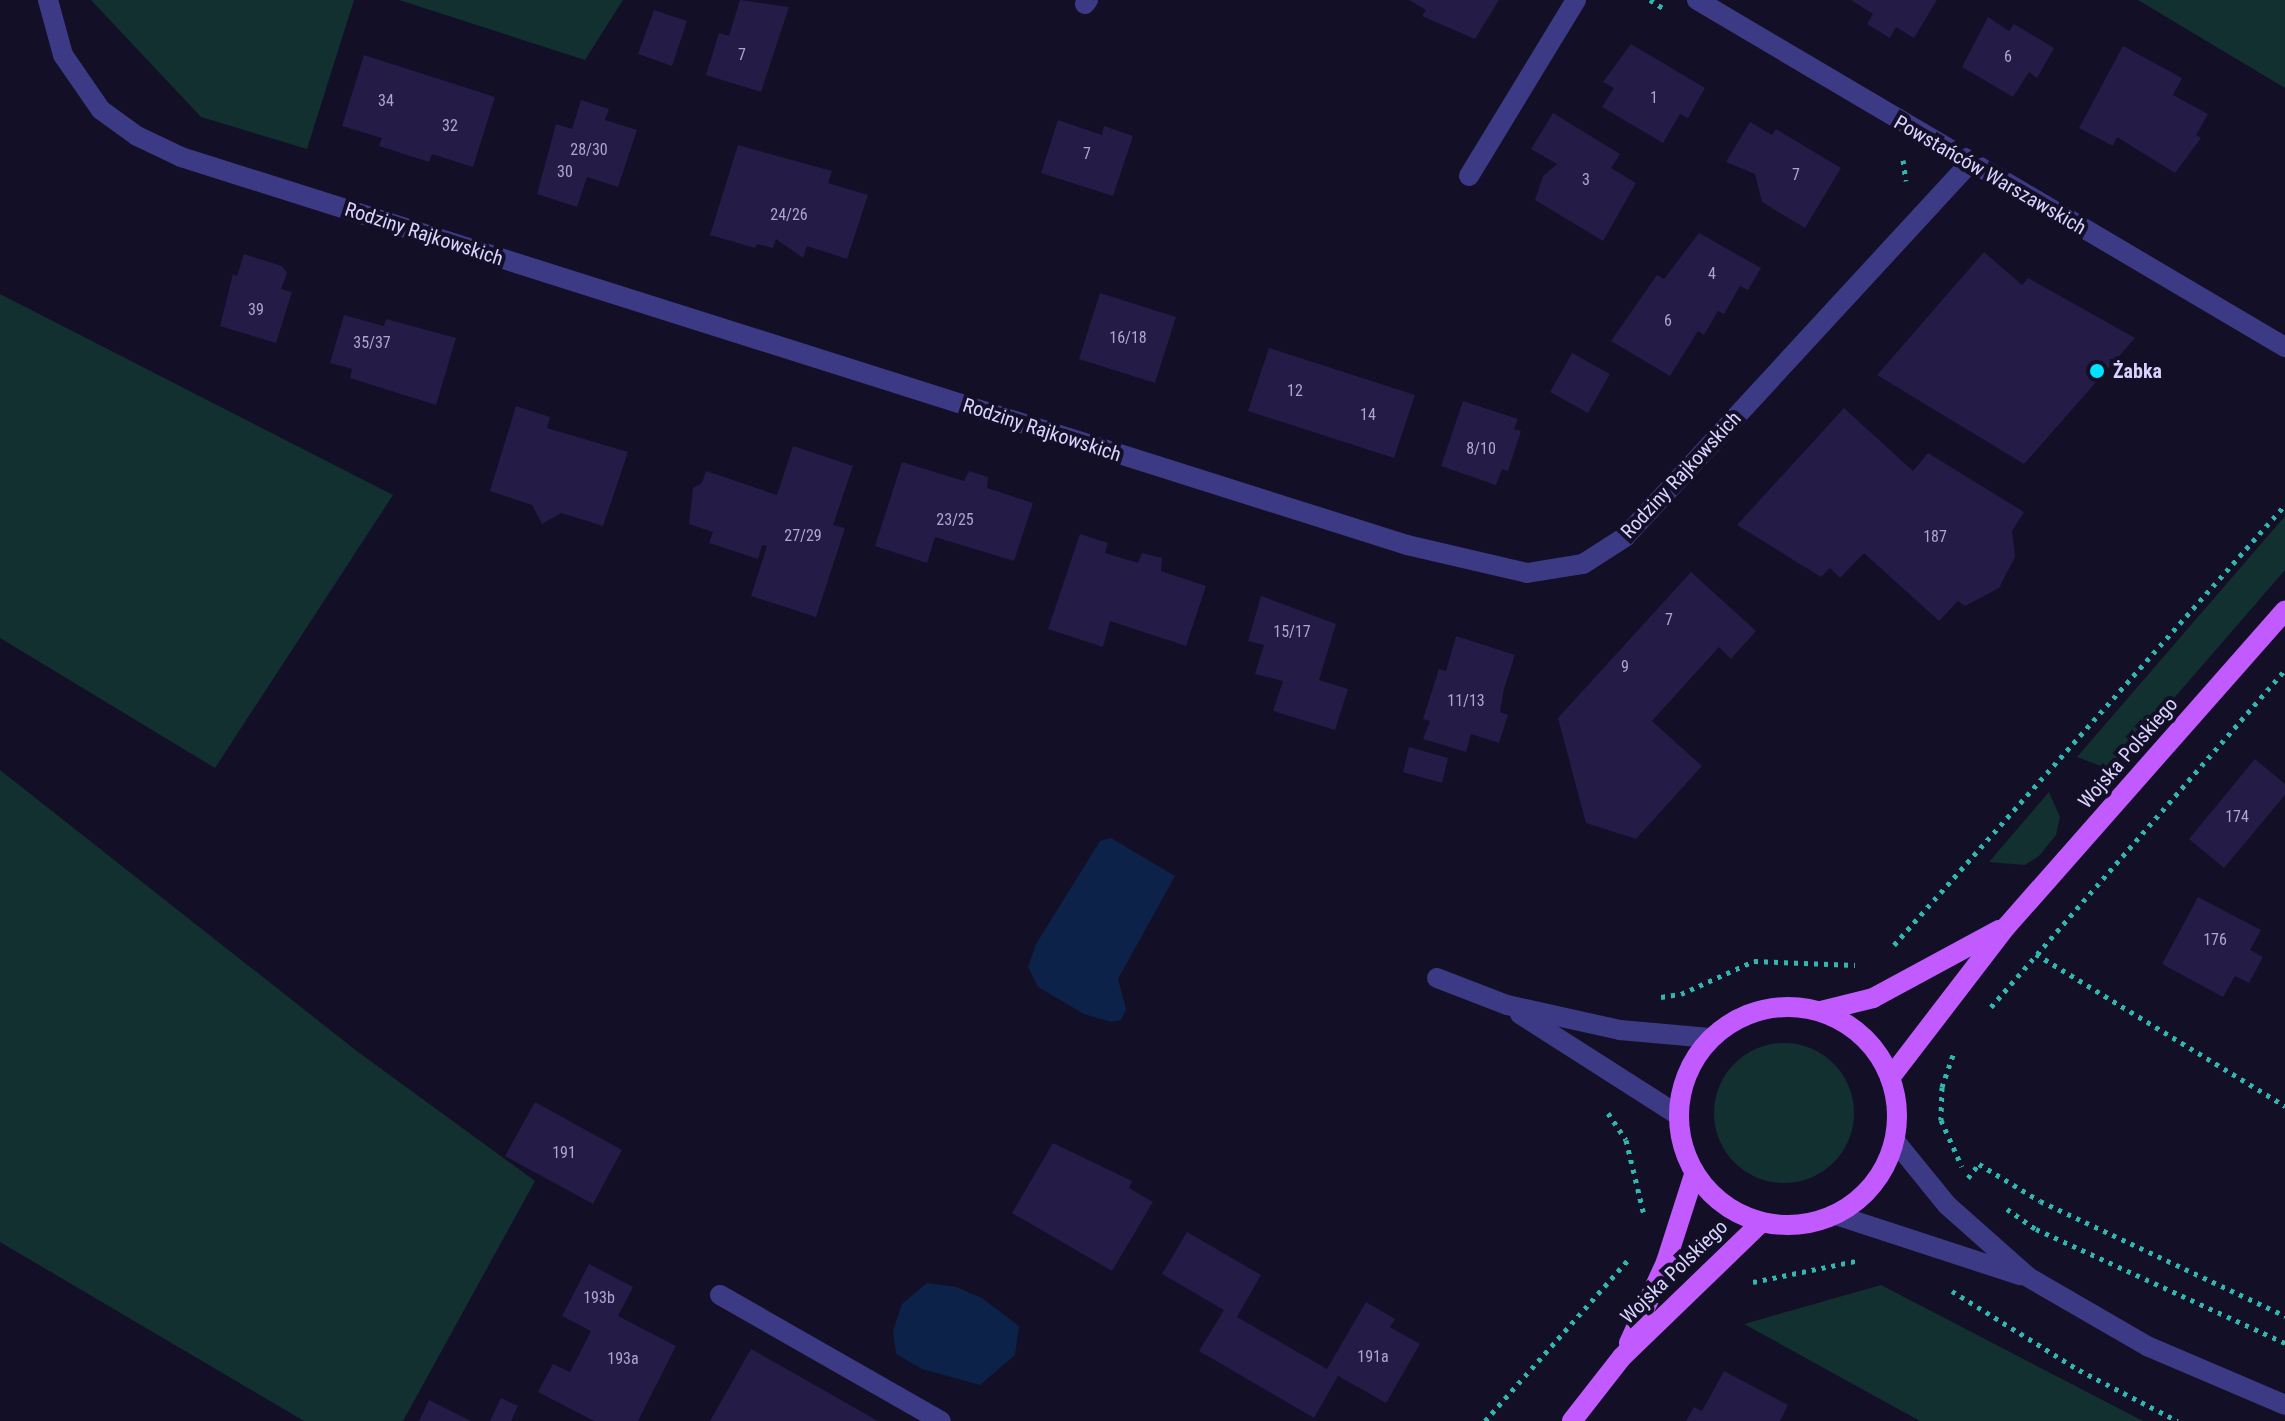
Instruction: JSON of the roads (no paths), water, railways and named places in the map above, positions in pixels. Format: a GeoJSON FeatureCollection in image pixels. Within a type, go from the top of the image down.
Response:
{"type":"FeatureCollection","features":[{"type":"Feature","properties":{"kind":"main road","name":"Wojska Polskiego"},"geometry":{"type":"LineString","coordinates":[[1890,1078],[2006,927],[2285,611]]}},
{"type":"Feature","properties":{"kind":"main road","name":"Wojska Polskiego"},"geometry":{"type":"LineString","coordinates":[[1821,1011],[1873,998],[2006,927]]}},
{"type":"Feature","properties":{"kind":"main road"},"geometry":{"type":"LineString","coordinates":[[1792,1006],[1821,1011],[1851,1026],[1875,1049],[1896,1098],[1895,1141],[1883,1171],[1863,1196],[1836,1215],[1799,1225],[1761,1223],[1734,1212],[1694,1175],[1678,1115],[1693,1061],[1710,1038],[1734,1020],[1762,1009],[1792,1006]]}},
{"type":"Feature","properties":{"kind":"main road","name":"Wojska Polskiego"},"geometry":{"type":"LineString","coordinates":[[1622,1357],[1666,1262],[1694,1175]]}},
{"type":"Feature","properties":{"kind":"main road","name":"Wojska Polskiego"},"geometry":{"type":"LineString","coordinates":[[1577,1419],[1622,1357],[1761,1223]]}},
{"type":"Feature","properties":{"kind":"street","name":"Rodziny Rajkowskich"},"geometry":{"type":"LineString","coordinates":[[48,0],[63,55],[101,110],[137,136],[181,157],[1407,545],[1527,573],[1583,564],[1625,537],[1969,164]]}},
{"type":"Feature","properties":{"kind":"street"},"geometry":{"type":"LineString","coordinates":[[1469,176],[1576,0]]}},
{"type":"Feature","properties":{"kind":"street","name":"Powstańców Warszawskich"},"geometry":{"type":"LineString","coordinates":[[1697,0],[1969,164],[2285,347]]}},
{"type":"Feature","properties":{"kind":"street"},"geometry":{"type":"LineString","coordinates":[[1437,978],[1507,1005],[1658,1037],[1710,1038]]}},
{"type":"Feature","properties":{"kind":"street"},"geometry":{"type":"LineString","coordinates":[[1507,1005],[1678,1115]]}},
{"type":"Feature","properties":{"kind":"street"},"geometry":{"type":"LineString","coordinates":[[1895,1141],[1947,1205],[2028,1277],[2147,1346],[2285,1405]]}},
{"type":"Feature","properties":{"kind":"street"},"geometry":{"type":"LineString","coordinates":[[1836,1215],[2028,1277]]}},
{"type":"Feature","properties":{"kind":"street"},"geometry":{"type":"LineString","coordinates":[[720,1295],[941,1421]]}},
{"type":"Feature","properties":{"kind":"water"},"geometry":{"type":"Polygon","coordinates":[[[1111,838],[1175,876],[1118,979],[1126,1009],[1121,1020],[1111,1022],[1084,1014],[1038,987],[1028,967],[1036,944],[1100,841],[1111,838]]]}},
{"type":"Feature","properties":{"kind":"water"},"geometry":{"type":"Polygon","coordinates":[[[927,1283],[956,1287],[982,1298],[1019,1326],[1015,1355],[980,1385],[922,1369],[896,1354],[893,1331],[902,1304],[927,1283]]]}},
{"type":"Feature","properties":{"kind":"place","name":"Żabka"},"geometry":{"type":"Point","coordinates":[2097,371]}}]}
